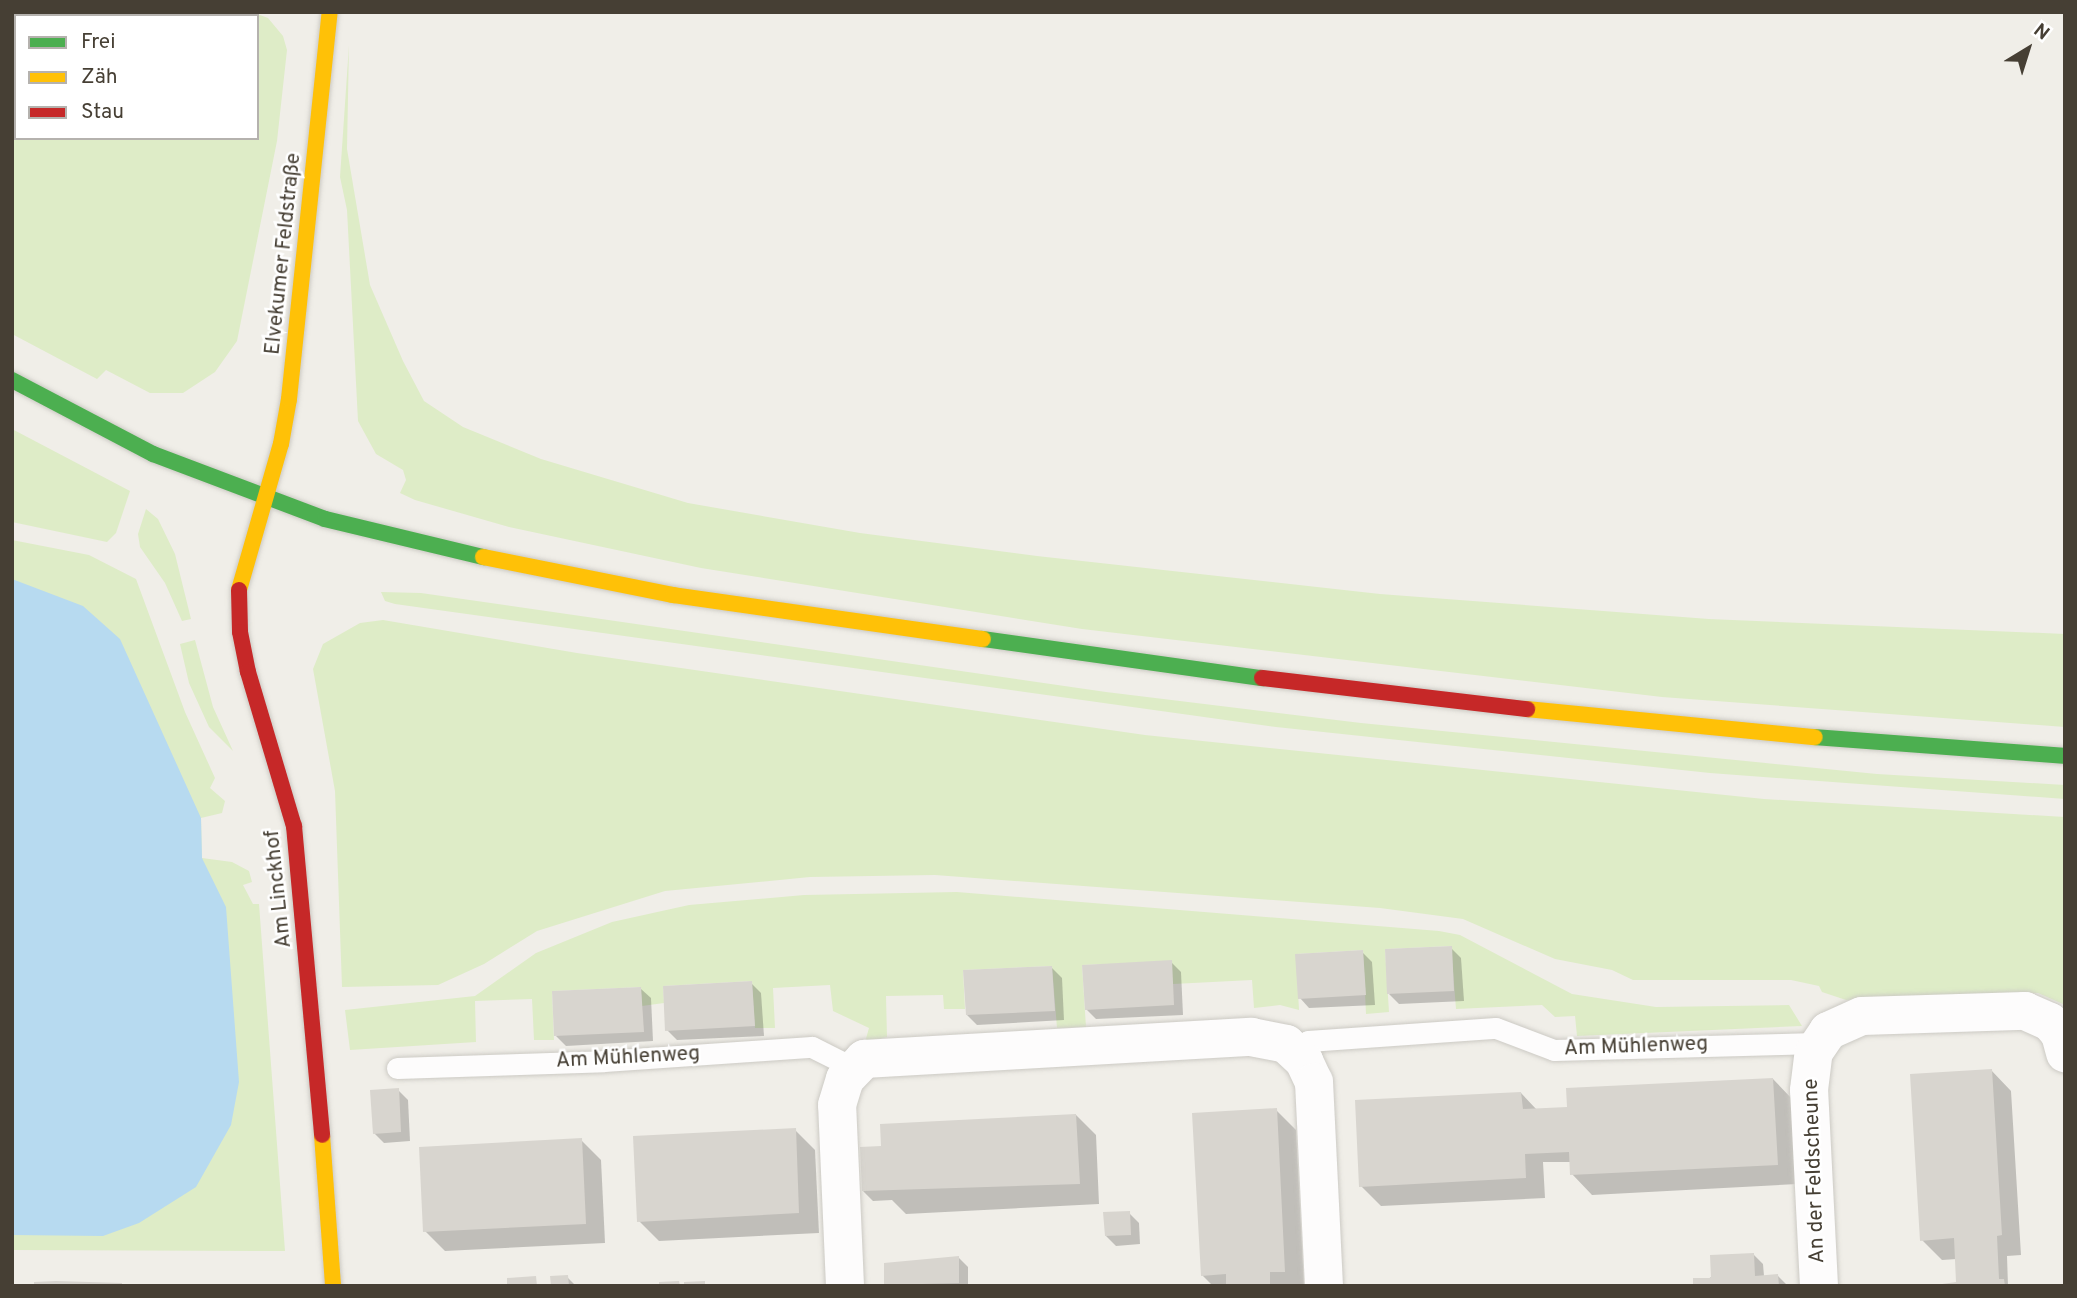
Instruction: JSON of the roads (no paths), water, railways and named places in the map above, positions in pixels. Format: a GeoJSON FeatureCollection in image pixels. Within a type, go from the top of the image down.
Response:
{"type":"FeatureCollection","features":[{"type":"Feature","properties":{"kind":"main road","name":"Elvekumer Feldstraße"},"geometry":{"type":"LineString","coordinates":[[264,498],[289,398],[330,12]]}},
{"type":"Feature","properties":{"kind":"main road"},"geometry":{"type":"LineString","coordinates":[[12,380],[131,444],[264,498],[406,541],[673,595],[1084,656],[1497,709],[2065,756]]}},
{"type":"Feature","properties":{"kind":"main road","name":"Am Linckhof"},"geometry":{"type":"LineString","coordinates":[[264,498],[239,585],[240,632],[294,826],[313,1001],[332,1286]]}},
{"type":"Feature","properties":{"kind":"street"},"geometry":{"type":"LineString","coordinates":[[1818,1043],[1836,1024],[1862,1016],[2025,1011],[2050,1022],[2060,1034],[2065,1053]]}},
{"type":"Feature","properties":{"kind":"street"},"geometry":{"type":"LineString","coordinates":[[845,1286],[836,1119],[840,1090],[854,1068],[873,1056],[1251,1037],[1275,1040],[1293,1050],[1314,1082],[1324,1286]]}},
{"type":"Feature","properties":{"kind":"street","name":"An der Feldscheune"},"geometry":{"type":"LineString","coordinates":[[1818,1043],[1809,1090],[1819,1286]]}},
{"type":"Feature","properties":{"kind":"lane","name":"Am Mühlenweg"},"geometry":{"type":"LineString","coordinates":[[1293,1050],[1308,1041],[1496,1028],[1554,1050],[1818,1043]]}},
{"type":"Feature","properties":{"kind":"lane","name":"Am Mühlenweg"},"geometry":{"type":"LineString","coordinates":[[397,1068],[604,1061],[812,1046],[854,1068]]}},
{"type":"Feature","properties":{"kind":"water"},"geometry":{"type":"Polygon","coordinates":[[[12,579],[83,606],[120,639],[201,818],[202,858],[226,907],[239,1082],[231,1125],[196,1187],[139,1223],[103,1236],[12,1235],[12,579]]]}}]}
